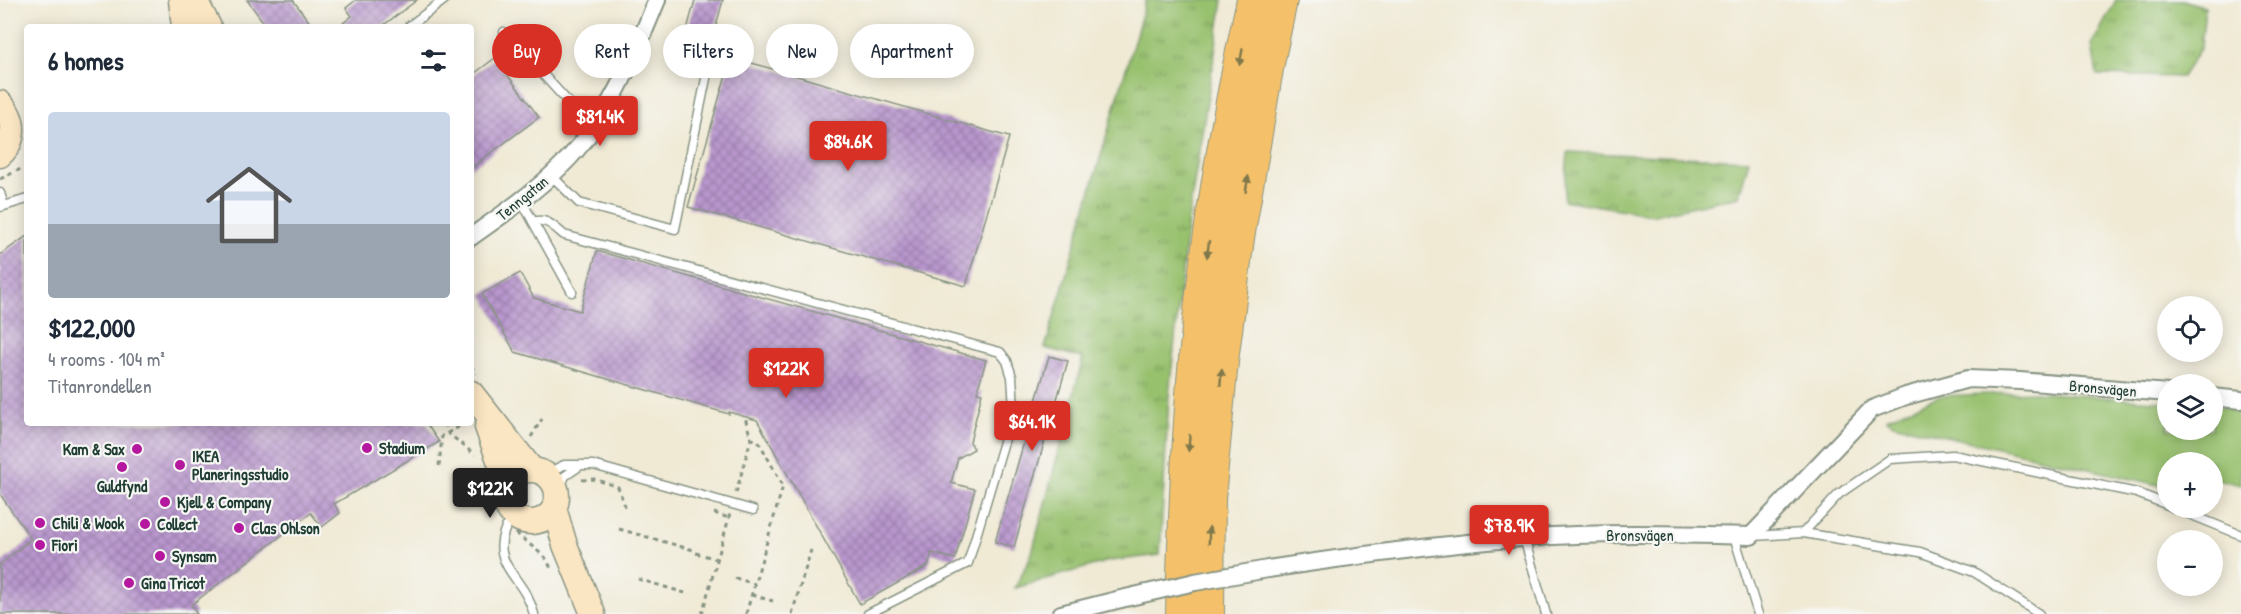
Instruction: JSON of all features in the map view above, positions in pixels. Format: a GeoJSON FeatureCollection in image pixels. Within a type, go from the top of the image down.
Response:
{"type":"FeatureCollection","features":[{"type":"Feature","properties":{"kind":"highway"},"geometry":{"type":"LineString","coordinates":[[1182,614],[1185,501],[1195,358],[1210,234],[1253,0]]}},
{"type":"Feature","properties":{"kind":"highway"},"geometry":{"type":"LineString","coordinates":[[1208,614],[1209,498],[1222,361],[1238,238],[1281,0]]}},
{"type":"Feature","properties":{"kind":"street"},"geometry":{"type":"LineString","coordinates":[[181,0],[184,24]]}},
{"type":"Feature","properties":{"kind":"street"},"geometry":{"type":"LineString","coordinates":[[195,0],[207,24]]}},
{"type":"Feature","properties":{"kind":"street","name":"Tenngatan"},"geometry":{"type":"LineString","coordinates":[[474,235],[552,174],[593,129],[619,87],[657,0]]}},
{"type":"Feature","properties":{"kind":"street"},"geometry":{"type":"LineString","coordinates":[[11,108],[13,143]]}},
{"type":"Feature","properties":{"kind":"street","name":"Bronsvägen"},"geometry":{"type":"LineString","coordinates":[[1061,614],[1121,599],[1268,569],[1354,556],[1524,538],[1631,534],[1742,536],[1872,409],[1905,396],[1968,379],[2157,392]]}},
{"type":"Feature","properties":{"kind":"street"},"geometry":{"type":"LineString","coordinates":[[2223,399],[2241,400]]}},
{"type":"Feature","properties":{"kind":"street"},"geometry":{"type":"LineString","coordinates":[[474,409],[553,486],[565,545],[589,606]]}},
{"type":"Feature","properties":{"kind":"street"},"geometry":{"type":"LineString","coordinates":[[474,412],[500,460],[508,484],[506,500],[552,549],[589,606]]}},
{"type":"Feature","properties":{"kind":"street"},"geometry":{"type":"LineString","coordinates":[[508,484],[518,474],[553,486]]}},
{"type":"Feature","properties":{"kind":"street"},"geometry":{"type":"LineString","coordinates":[[521,518],[543,519],[553,486]]}},
{"type":"Feature","properties":{"kind":"lane"},"geometry":{"type":"LineString","coordinates":[[412,24],[444,0]]}},
{"type":"Feature","properties":{"kind":"lane"},"geometry":{"type":"LineString","coordinates":[[546,78],[593,129]]}},
{"type":"Feature","properties":{"kind":"lane"},"geometry":{"type":"LineString","coordinates":[[552,174],[579,203],[675,229],[707,78]]}},
{"type":"Feature","properties":{"kind":"lane"},"geometry":{"type":"LineString","coordinates":[[0,193],[2,207],[24,200]]}},
{"type":"Feature","properties":{"kind":"lane"},"geometry":{"type":"LineString","coordinates":[[521,200],[572,292]]}},
{"type":"Feature","properties":{"kind":"lane"},"geometry":{"type":"LineString","coordinates":[[533,222],[547,221],[564,235],[1000,352],[1007,362],[1012,377],[1014,408],[968,563],[868,614]]}},
{"type":"Feature","properties":{"kind":"lane"},"geometry":{"type":"LineString","coordinates":[[1803,533],[1839,494],[1890,459],[1953,455],[2137,493],[2157,501]]}},
{"type":"Feature","properties":{"kind":"lane"},"geometry":{"type":"LineString","coordinates":[[553,486],[581,464]]}},
{"type":"Feature","properties":{"kind":"lane"},"geometry":{"type":"LineString","coordinates":[[553,486],[564,465],[593,465],[753,510]]}},
{"type":"Feature","properties":{"kind":"lane"},"geometry":{"type":"LineString","coordinates":[[521,518],[501,540],[502,555],[507,567],[529,599],[534,614]]}},
{"type":"Feature","properties":{"kind":"lane"},"geometry":{"type":"LineString","coordinates":[[2199,518],[2241,535]]}},
{"type":"Feature","properties":{"kind":"lane"},"geometry":{"type":"LineString","coordinates":[[1758,614],[1742,536],[1803,533],[1920,552],[1974,572],[2039,614]]}},
{"type":"Feature","properties":{"kind":"lane"},"geometry":{"type":"LineString","coordinates":[[1524,538],[1546,614]]}},
{"type":"Feature","properties":{"kind":"path"},"geometry":{"type":"LineString","coordinates":[[0,178],[24,167]]}},
{"type":"Feature","properties":{"kind":"path"},"geometry":{"type":"LineString","coordinates":[[702,614],[751,439],[745,417]]}},
{"type":"Feature","properties":{"kind":"path"},"geometry":{"type":"LineString","coordinates":[[526,446],[542,419]]}},
{"type":"Feature","properties":{"kind":"path"},"geometry":{"type":"LineString","coordinates":[[446,426],[448,434],[481,460]]}},
{"type":"Feature","properties":{"kind":"path"},"geometry":{"type":"LineString","coordinates":[[440,466],[442,436],[448,434],[455,426]]}},
{"type":"Feature","properties":{"kind":"path"},"geometry":{"type":"LineString","coordinates":[[746,614],[783,486],[758,440],[751,439]]}},
{"type":"Feature","properties":{"kind":"path"},"geometry":{"type":"LineString","coordinates":[[553,486],[594,479],[618,487],[626,509]]}},
{"type":"Feature","properties":{"kind":"path"},"geometry":{"type":"LineString","coordinates":[[619,529],[717,559]]}},
{"type":"Feature","properties":{"kind":"path"},"geometry":{"type":"LineString","coordinates":[[792,614],[811,550]]}},
{"type":"Feature","properties":{"kind":"path"},"geometry":{"type":"LineString","coordinates":[[735,578],[755,584]]}},
{"type":"Feature","properties":{"kind":"path"},"geometry":{"type":"LineString","coordinates":[[638,579],[685,593]]}},
{"type":"Feature","properties":{"kind":"path"},"geometry":{"type":"LineString","coordinates":[[752,595],[773,601]]}},
{"type":"Feature","properties":{"kind":"green space"},"geometry":{"type":"Polygon","coordinates":[[[1146,0],[1223,0],[1187,228],[1169,394],[1160,555],[1109,561],[1015,588],[1032,553],[1083,358],[1045,348],[1146,0]]]}},
{"type":"Feature","properties":{"kind":"green space"},"geometry":{"type":"Polygon","coordinates":[[[2116,0],[2183,0],[2205,7],[2201,47],[2182,77],[2097,75],[2092,45],[2116,0]]]}},
{"type":"Feature","properties":{"kind":"green space"},"geometry":{"type":"Polygon","coordinates":[[[1568,152],[1749,160],[1739,196],[1654,215],[1564,200],[1568,152]]]}},
{"type":"Feature","properties":{"kind":"green space"},"geometry":{"type":"Polygon","coordinates":[[[2035,392],[2157,401],[2157,440],[2223,440],[2223,407],[2241,408],[2241,485],[2223,480],[2223,452],[2157,452],[2157,485],[1893,424],[1886,419],[1939,396],[2035,392]]]}},
{"type":"Feature","properties":{"kind":"building"},"geometry":{"type":"Polygon","coordinates":[[[247,0],[293,0],[311,24],[265,24],[247,0]]]}},
{"type":"Feature","properties":{"kind":"building"},"geometry":{"type":"Polygon","coordinates":[[[356,0],[417,0],[385,24],[342,24],[352,16],[346,8],[356,0]]]}},
{"type":"Feature","properties":{"kind":"building"},"geometry":{"type":"Polygon","coordinates":[[[695,0],[723,0],[716,24],[689,24],[695,0]]]}},
{"type":"Feature","properties":{"kind":"building"},"geometry":{"type":"Polygon","coordinates":[[[492,60],[492,78],[510,78],[539,117],[474,166],[474,74],[492,60]]]}},
{"type":"Feature","properties":{"kind":"building"},"geometry":{"type":"Polygon","coordinates":[[[754,64],[766,67],[766,78],[804,78],[1009,137],[966,286],[688,207],[725,78],[754,78],[754,64]]]}},
{"type":"Feature","properties":{"kind":"building"},"geometry":{"type":"Polygon","coordinates":[[[24,238],[24,426],[428,426],[439,442],[334,504],[340,513],[322,527],[311,513],[191,605],[197,614],[0,614],[0,564],[31,539],[0,494],[0,255],[24,238]]]}},
{"type":"Feature","properties":{"kind":"building"},"geometry":{"type":"Polygon","coordinates":[[[597,251],[986,360],[977,392],[982,393],[970,442],[974,449],[958,458],[951,483],[975,489],[955,559],[932,553],[928,566],[860,604],[757,420],[515,352],[482,294],[520,273],[534,298],[580,311],[597,251]]]}},
{"type":"Feature","properties":{"kind":"building"},"geometry":{"type":"Polygon","coordinates":[[[1049,356],[1068,361],[1014,547],[995,542],[1049,356]]]}},
{"type":"Feature","properties":{"kind":"place","name":"Stadium"},"geometry":{"type":"Point","coordinates":[367,448]}},
{"type":"Feature","properties":{"kind":"place","name":"Kam & Sax"},"geometry":{"type":"Point","coordinates":[137,449]}},
{"type":"Feature","properties":{"kind":"place","name":"IKEA Planeringsstudio"},"geometry":{"type":"Point","coordinates":[180,465]}},
{"type":"Feature","properties":{"kind":"place","name":"Guldfynd"},"geometry":{"type":"Point","coordinates":[122,467]}},
{"type":"Feature","properties":{"kind":"place","name":"Kjell & Company"},"geometry":{"type":"Point","coordinates":[165,502]}},
{"type":"Feature","properties":{"kind":"place","name":"Chili & Wook"},"geometry":{"type":"Point","coordinates":[40,523]}},
{"type":"Feature","properties":{"kind":"place","name":"Collect"},"geometry":{"type":"Point","coordinates":[145,524]}},
{"type":"Feature","properties":{"kind":"place","name":"Clas Ohlson"},"geometry":{"type":"Point","coordinates":[239,528]}},
{"type":"Feature","properties":{"kind":"place","name":"Fiori"},"geometry":{"type":"Point","coordinates":[40,545]}},
{"type":"Feature","properties":{"kind":"place","name":"Synsam"},"geometry":{"type":"Point","coordinates":[160,556]}},
{"type":"Feature","properties":{"kind":"place","name":"Gina Tricot"},"geometry":{"type":"Point","coordinates":[129,583]}}]}
